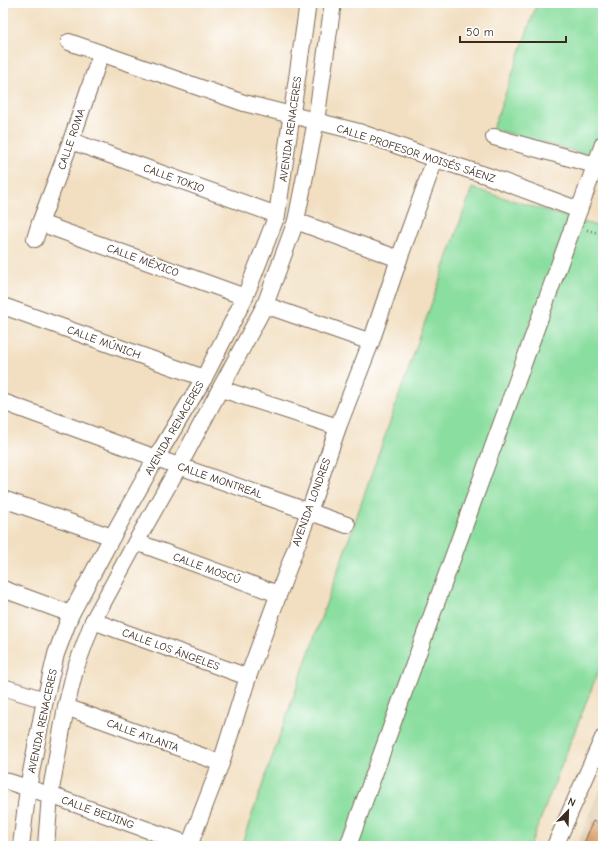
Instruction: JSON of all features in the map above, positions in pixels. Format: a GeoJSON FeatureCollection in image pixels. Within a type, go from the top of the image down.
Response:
{"type":"FeatureCollection","features":[{"type":"Feature","properties":{"kind":"street","name":"AVENIDA RENACERES"},"geometry":{"type":"LineString","coordinates":[[21,846],[28,788],[44,700],[56,654],[71,614],[156,458],[204,378],[245,297],[277,215],[308,3]]}},
{"type":"Feature","properties":{"kind":"street","name":"AVENIDA RENACERES"},"geometry":{"type":"LineString","coordinates":[[46,846],[50,796],[66,707],[75,670],[93,621],[221,389],[265,305],[296,221],[316,122],[333,3]]}},
{"type":"Feature","properties":{"kind":"street","name":"CALLE PROFESOR MOISÉS SÁENZ"},"geometry":{"type":"LineString","coordinates":[[69,42],[244,103],[359,132],[488,176],[579,210]]}},
{"type":"Feature","properties":{"kind":"street","name":"CALLE ROMA"},"geometry":{"type":"LineString","coordinates":[[36,239],[40,223],[71,141],[101,54]]}},
{"type":"Feature","properties":{"kind":"street"},"geometry":{"type":"LineString","coordinates":[[494,137],[595,165]]}},
{"type":"Feature","properties":{"kind":"street","name":"CALLE TOKIO"},"geometry":{"type":"LineString","coordinates":[[71,141],[277,215]]}},
{"type":"Feature","properties":{"kind":"street"},"geometry":{"type":"LineString","coordinates":[[348,846],[603,144]]}},
{"type":"Feature","properties":{"kind":"street","name":"AVENIDA LONDRES"},"geometry":{"type":"LineString","coordinates":[[190,846],[220,763],[248,677],[309,512],[338,427],[371,342],[435,159]]}},
{"type":"Feature","properties":{"kind":"street"},"geometry":{"type":"LineString","coordinates":[[296,221],[399,259]]}},
{"type":"Feature","properties":{"kind":"street","name":"CALLE MÉXICO"},"geometry":{"type":"LineString","coordinates":[[40,223],[245,297]]}},
{"type":"Feature","properties":{"kind":"street"},"geometry":{"type":"LineString","coordinates":[[265,305],[371,342]]}},
{"type":"Feature","properties":{"kind":"street","name":"CALLE MÚNICH"},"geometry":{"type":"LineString","coordinates":[[3,306],[204,378]]}},
{"type":"Feature","properties":{"kind":"street"},"geometry":{"type":"LineString","coordinates":[[221,389],[338,427]]}},
{"type":"Feature","properties":{"kind":"street","name":"CALLE MONTREAL"},"geometry":{"type":"LineString","coordinates":[[3,402],[156,458],[347,525]]}},
{"type":"Feature","properties":{"kind":"street"},"geometry":{"type":"LineString","coordinates":[[3,499],[112,537]]}},
{"type":"Feature","properties":{"kind":"street","name":"CALLE MOSCÚ"},"geometry":{"type":"LineString","coordinates":[[136,542],[278,594]]}},
{"type":"Feature","properties":{"kind":"street"},"geometry":{"type":"LineString","coordinates":[[3,589],[71,614]]}},
{"type":"Feature","properties":{"kind":"street","name":"CALLE LOS ÁNGELES"},"geometry":{"type":"LineString","coordinates":[[93,621],[248,677]]}},
{"type":"Feature","properties":{"kind":"street"},"geometry":{"type":"LineString","coordinates":[[3,686],[44,700]]}},
{"type":"Feature","properties":{"kind":"street","name":"CALLE ATLANTA"},"geometry":{"type":"LineString","coordinates":[[66,707],[220,763]]}},
{"type":"Feature","properties":{"kind":"street"},"geometry":{"type":"LineString","coordinates":[[555,846],[603,738]]}},
{"type":"Feature","properties":{"kind":"street","name":"CALLE BEIJING"},"geometry":{"type":"LineString","coordinates":[[3,780],[190,846]]}},
{"type":"Feature","properties":{"kind":"shaded area"},"geometry":{"type":"Polygon","coordinates":[[[603,780],[603,846],[577,846],[603,780]]]}},
{"type":"Feature","properties":{"kind":"green space"},"geometry":{"type":"Polygon","coordinates":[[[537,3],[603,3],[603,159],[493,129],[537,3]]]}},
{"type":"Feature","properties":{"kind":"green space"},"geometry":{"type":"Polygon","coordinates":[[[472,188],[603,228],[603,659],[530,846],[241,846],[472,188]]]}},
{"type":"Feature","properties":{"kind":"building"},"geometry":{"type":"Polygon","coordinates":[[[593,821],[603,825],[603,846],[583,846],[593,821]]]}}]}
